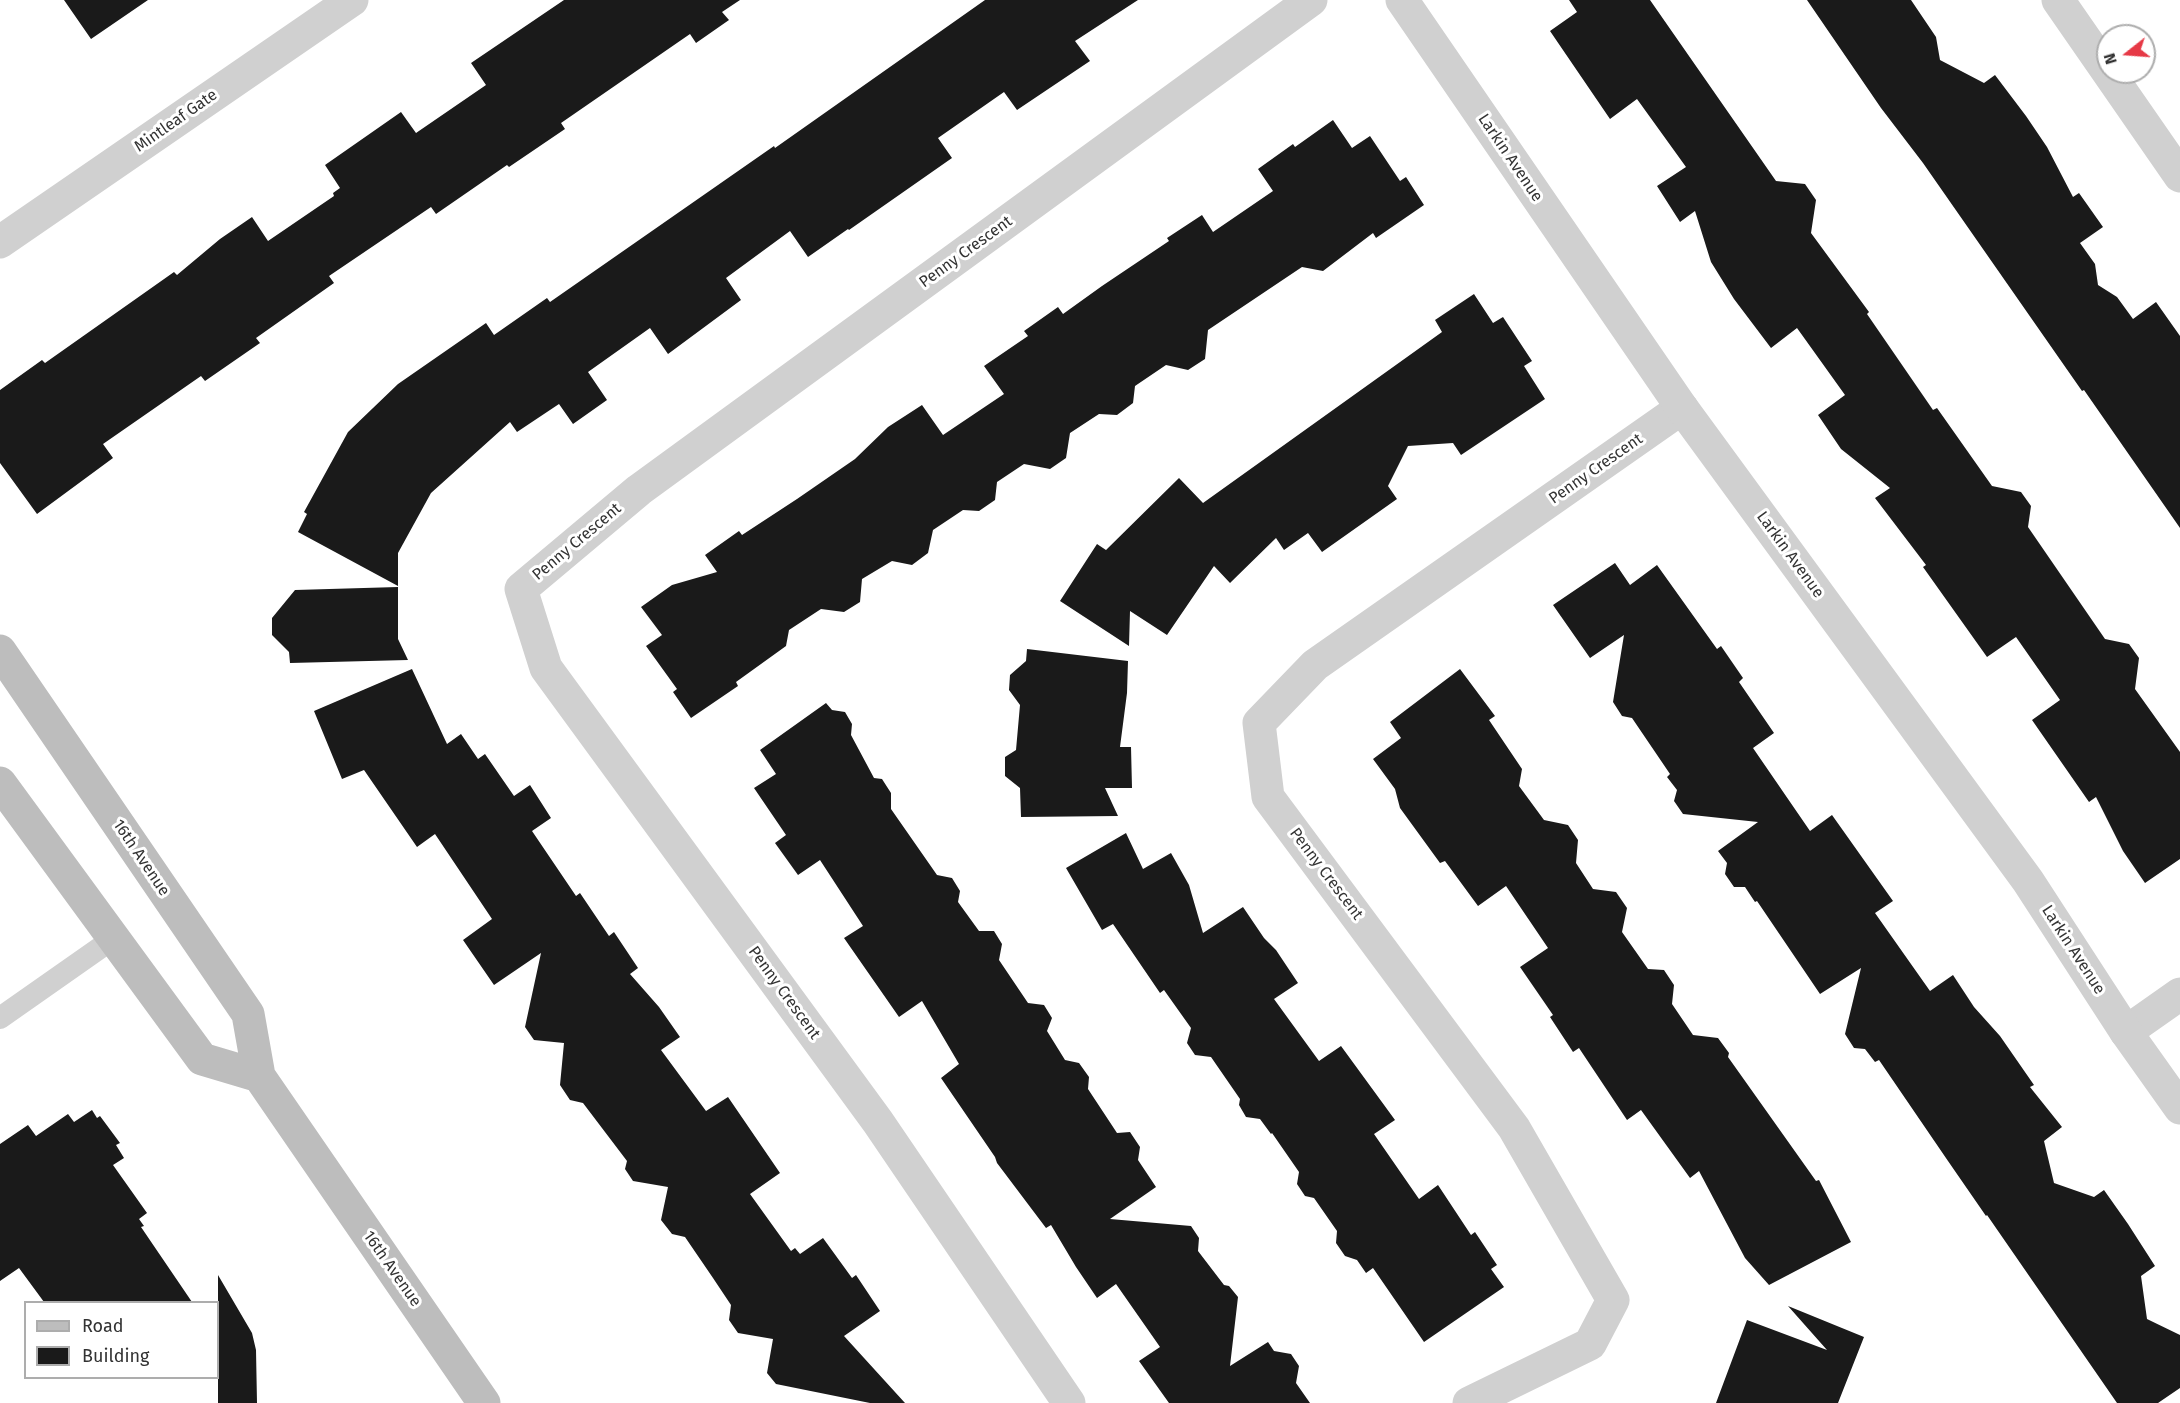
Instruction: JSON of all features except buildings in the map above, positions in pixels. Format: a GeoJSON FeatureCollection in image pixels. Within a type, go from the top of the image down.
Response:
{"type":"FeatureCollection","features":[{"type":"Feature","properties":{"kind":"main road","name":"16th Avenue"},"geometry":{"type":"LineString","coordinates":[[0,651],[248,1014],[259,1076],[484,1403]]}},
{"type":"Feature","properties":{"kind":"main road"},"geometry":{"type":"LineString","coordinates":[[0,783],[202,1059],[259,1076]]}},
{"type":"Feature","properties":{"kind":"street","name":"Mintleaf Gate"},"geometry":{"type":"LineString","coordinates":[[0,243],[352,0]]}},
{"type":"Feature","properties":{"kind":"street","name":"Penny Crescent"},"geometry":{"type":"LineString","coordinates":[[1069,1403],[878,1122],[546,668],[521,589],[639,490],[1311,0]]}},
{"type":"Feature","properties":{"kind":"street","name":"Larkin Avenue"},"geometry":{"type":"LineString","coordinates":[[1402,0],[1682,408],[2028,881],[2126,1032],[2180,1108]]}},
{"type":"Feature","properties":{"kind":"street"},"geometry":{"type":"LineString","coordinates":[[2058,0],[2180,176]]}},
{"type":"Feature","properties":{"kind":"street","name":"Penny Crescent"},"geometry":{"type":"LineString","coordinates":[[1469,1403],[1590,1344],[1613,1300],[1514,1128],[1268,797],[1259,723],[1315,664],[1682,408]]}},
{"type":"Feature","properties":{"kind":"street"},"geometry":{"type":"LineString","coordinates":[[2126,1032],[2180,994]]}},
{"type":"Feature","properties":{"kind":"lane"},"geometry":{"type":"LineString","coordinates":[[0,1018],[114,938]]}}]}
